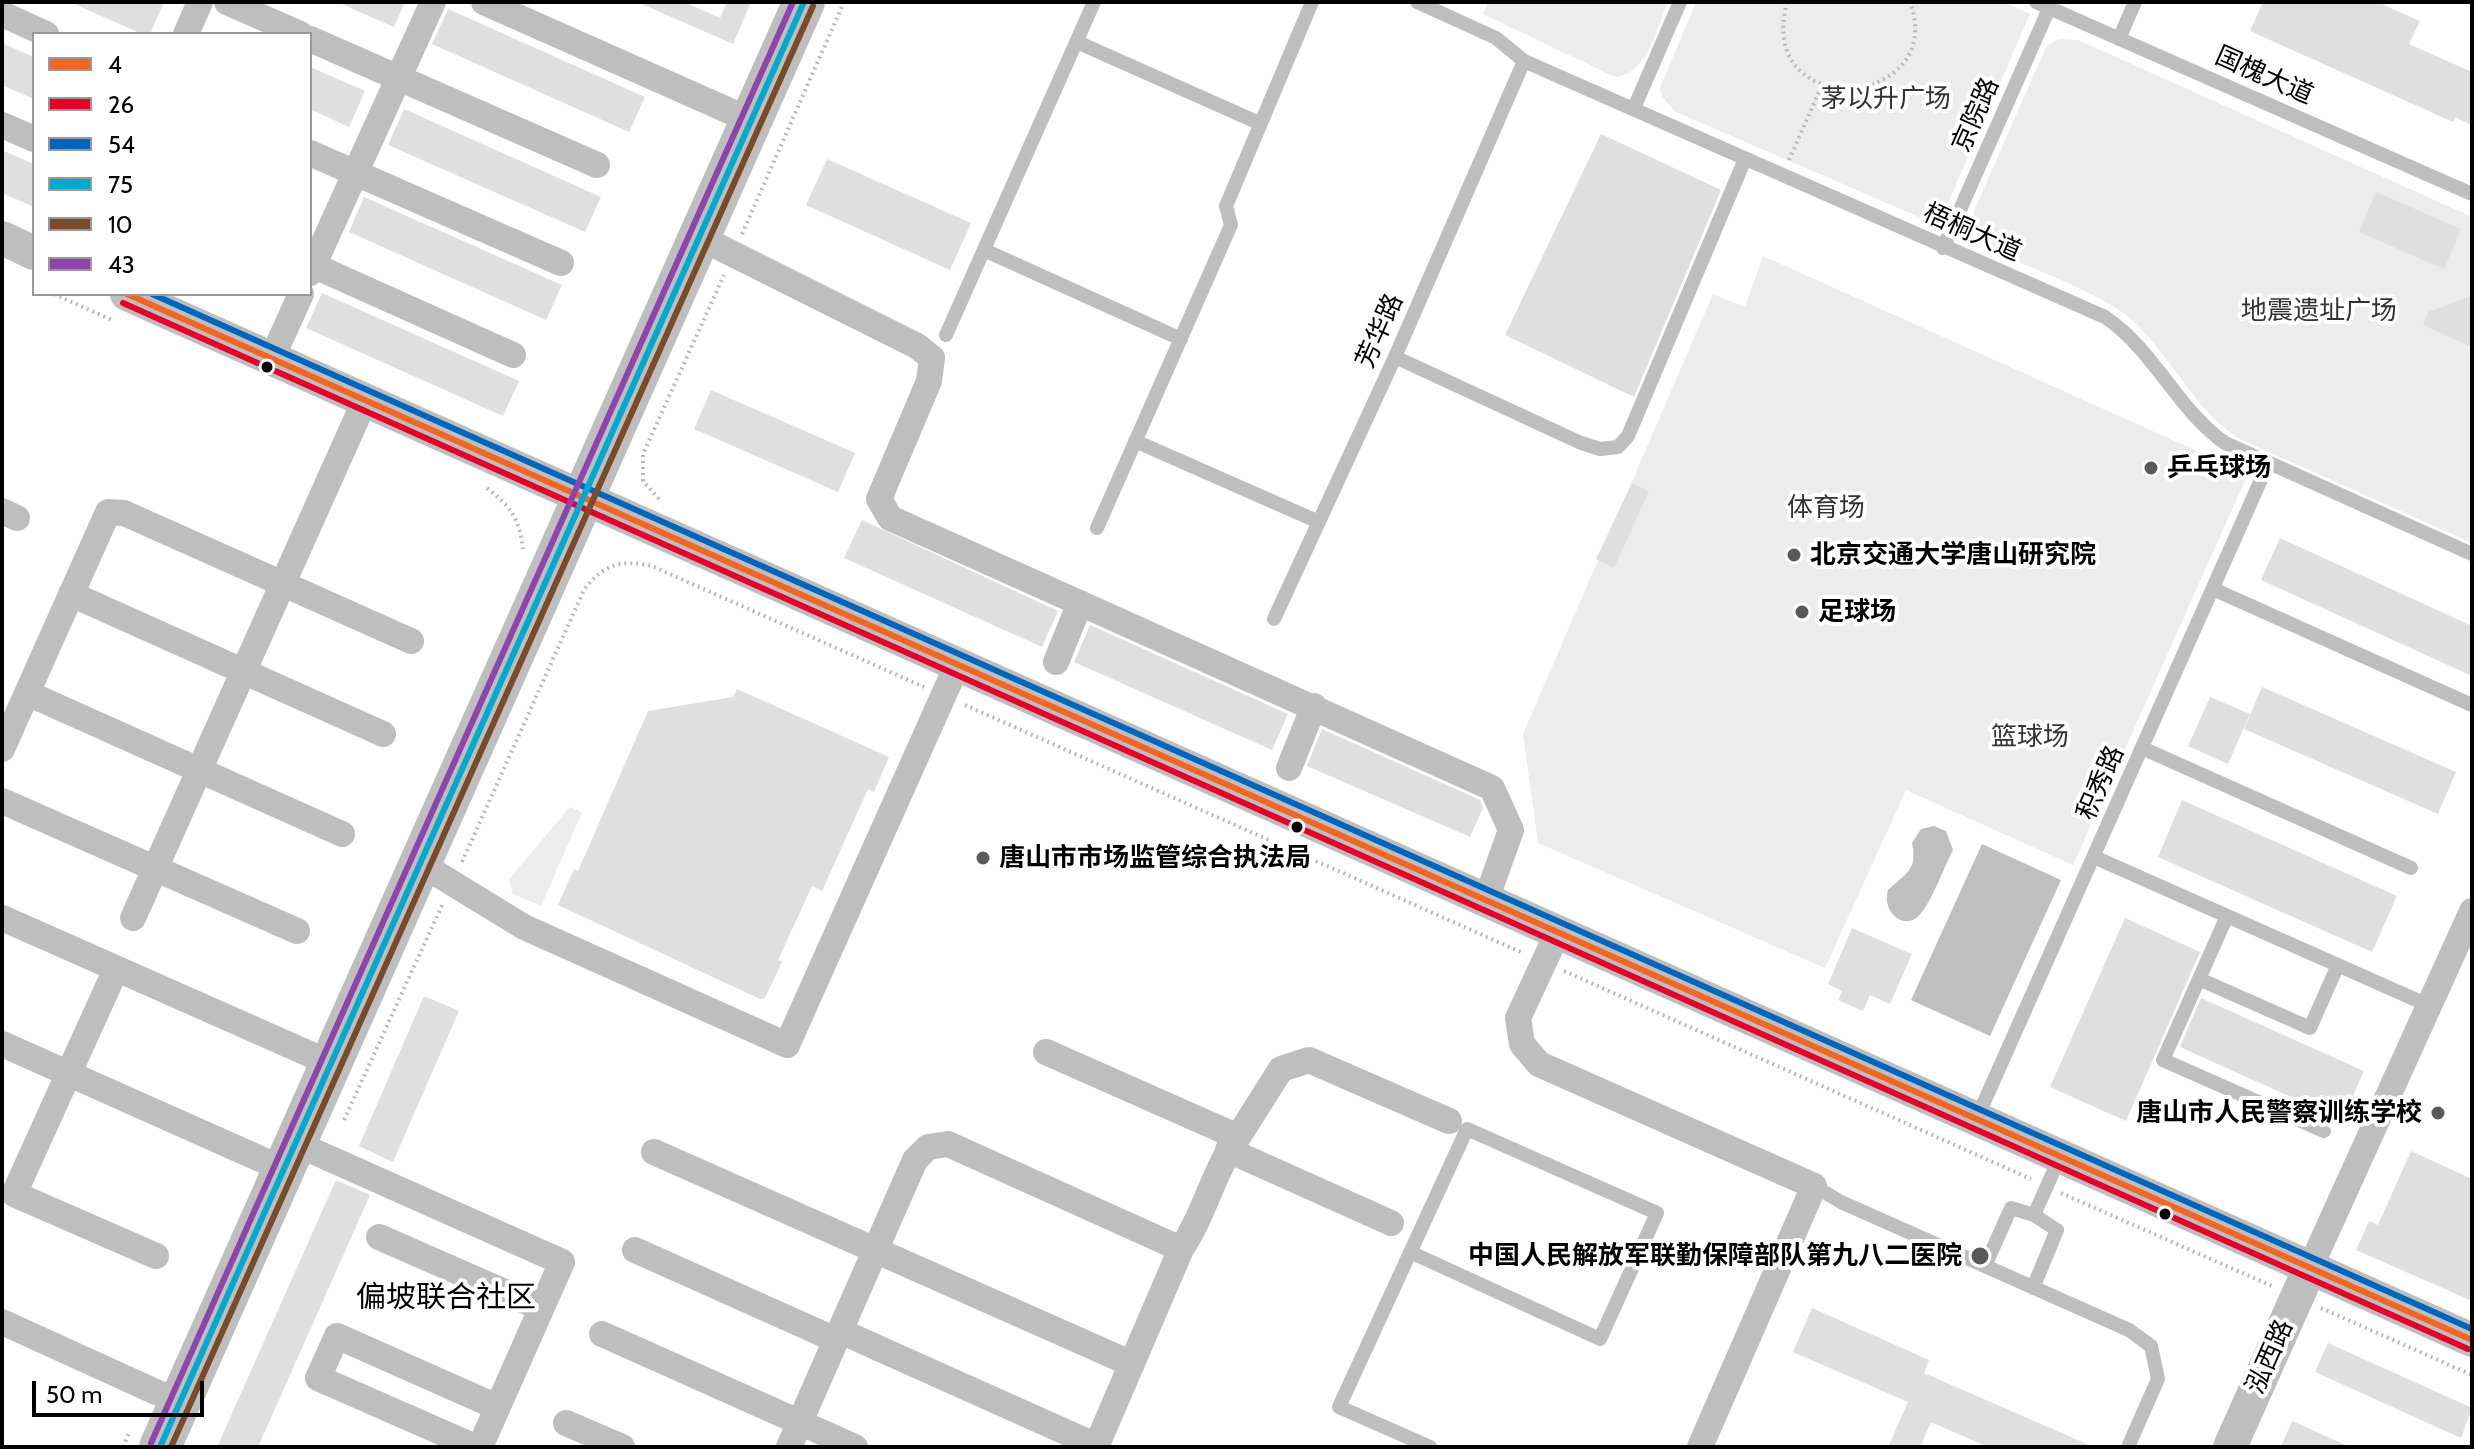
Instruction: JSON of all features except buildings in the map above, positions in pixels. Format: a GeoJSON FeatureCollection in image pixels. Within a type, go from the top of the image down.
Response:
{"type":"FeatureCollection","features":[{"type":"Feature","properties":{"kind":"main road"},"geometry":{"type":"LineString","coordinates":[[160,1447],[303,1157],[332,1064],[436,873],[585,499],[804,2]]}},
{"type":"Feature","properties":{"kind":"street"},"geometry":{"type":"LineString","coordinates":[[187,32],[200,2]]}},
{"type":"Feature","properties":{"kind":"street"},"geometry":{"type":"LineString","coordinates":[[227,2],[295,32]]}},
{"type":"Feature","properties":{"kind":"street"},"geometry":{"type":"LineString","coordinates":[[312,265],[433,2]]}},
{"type":"Feature","properties":{"kind":"street"},"geometry":{"type":"LineString","coordinates":[[484,2],[752,121]]}},
{"type":"Feature","properties":{"kind":"street"},"geometry":{"type":"LineString","coordinates":[[2,14],[42,32]]}},
{"type":"Feature","properties":{"kind":"street"},"geometry":{"type":"LineString","coordinates":[[312,40],[597,165]]}},
{"type":"Feature","properties":{"kind":"street"},"geometry":{"type":"LineString","coordinates":[[2,125],[32,138]]}},
{"type":"Feature","properties":{"kind":"street"},"geometry":{"type":"LineString","coordinates":[[312,154],[561,263]]}},
{"type":"Feature","properties":{"kind":"street"},"geometry":{"type":"LineString","coordinates":[[2,238],[32,252]]}},
{"type":"Feature","properties":{"kind":"street"},"geometry":{"type":"LineString","coordinates":[[701,238],[917,346],[932,358],[929,381],[879,499],[890,518],[1492,788],[1511,830],[1486,900]]}},
{"type":"Feature","properties":{"kind":"street"},"geometry":{"type":"LineString","coordinates":[[312,267],[513,355]]}},
{"type":"Feature","properties":{"kind":"street"},"geometry":{"type":"LineString","coordinates":[[132,296],[2472,1340]]}},
{"type":"Feature","properties":{"kind":"street"},"geometry":{"type":"LineString","coordinates":[[272,358],[300,296]]}},
{"type":"Feature","properties":{"kind":"street"},"geometry":{"type":"LineString","coordinates":[[133,918],[365,400]]}},
{"type":"Feature","properties":{"kind":"street"},"geometry":{"type":"LineString","coordinates":[[2,749],[108,512],[124,513],[411,641]]}},
{"type":"Feature","properties":{"kind":"street"},"geometry":{"type":"LineString","coordinates":[[71,594],[383,734]]}},
{"type":"Feature","properties":{"kind":"street"},"geometry":{"type":"LineString","coordinates":[[1056,662],[1080,603]]}},
{"type":"Feature","properties":{"kind":"street"},"geometry":{"type":"LineString","coordinates":[[436,873],[524,927],[787,1045],[958,663]]}},
{"type":"Feature","properties":{"kind":"street"},"geometry":{"type":"LineString","coordinates":[[27,693],[342,834]]}},
{"type":"Feature","properties":{"kind":"street"},"geometry":{"type":"LineString","coordinates":[[1289,768],[1314,706]]}},
{"type":"Feature","properties":{"kind":"street"},"geometry":{"type":"LineString","coordinates":[[2,801],[297,931]]}},
{"type":"Feature","properties":{"kind":"street"},"geometry":{"type":"LineString","coordinates":[[2310,1268],[2472,911]]}},
{"type":"Feature","properties":{"kind":"street"},"geometry":{"type":"LineString","coordinates":[[2,918],[332,1064]]}},
{"type":"Feature","properties":{"kind":"street"},"geometry":{"type":"LineString","coordinates":[[1558,932],[1518,1018],[1522,1044],[1539,1064],[1814,1186],[1700,1447]]}},
{"type":"Feature","properties":{"kind":"street"},"geometry":{"type":"LineString","coordinates":[[116,969],[8,1202],[156,1256]]}},
{"type":"Feature","properties":{"kind":"street"},"geometry":{"type":"LineString","coordinates":[[2,1044],[69,1074],[303,1157],[562,1262],[497,1407],[477,1447],[318,1378],[337,1336],[497,1407]]}},
{"type":"Feature","properties":{"kind":"street"},"geometry":{"type":"LineString","coordinates":[[1046,1052],[1391,1223]]}},
{"type":"Feature","properties":{"kind":"street"},"geometry":{"type":"LineString","coordinates":[[635,1250],[1097,1446],[1181,1249],[1197,1226],[1233,1144],[1281,1069],[1309,1060],[1449,1121]]}},
{"type":"Feature","properties":{"kind":"street"},"geometry":{"type":"LineString","coordinates":[[789,1447],[915,1160],[928,1147],[948,1144],[1181,1249]]}},
{"type":"Feature","properties":{"kind":"street"},"geometry":{"type":"LineString","coordinates":[[654,1152],[1132,1364]]}},
{"type":"Feature","properties":{"kind":"street"},"geometry":{"type":"LineString","coordinates":[[379,1237],[541,1308]]}},
{"type":"Feature","properties":{"kind":"street","name":"泓西路"},"geometry":{"type":"LineString","coordinates":[[2230,1447],[2310,1268]]}},
{"type":"Feature","properties":{"kind":"street"},"geometry":{"type":"LineString","coordinates":[[2,1322],[180,1403]]}},
{"type":"Feature","properties":{"kind":"street"},"geometry":{"type":"LineString","coordinates":[[602,1334],[855,1447]]}},
{"type":"Feature","properties":{"kind":"street"},"geometry":{"type":"LineString","coordinates":[[566,1423],[622,1447]]}},
{"type":"Feature","properties":{"kind":"lane"},"geometry":{"type":"LineString","coordinates":[[946,335],[1094,2]]}},
{"type":"Feature","properties":{"kind":"lane"},"geometry":{"type":"LineString","coordinates":[[1097,528],[1231,225],[1226,206],[1312,2]]}},
{"type":"Feature","properties":{"kind":"lane","name":"梧桐大道"},"geometry":{"type":"LineString","coordinates":[[1417,2],[1496,38],[1524,61],[2105,317],[2128,332],[2204,428],[2268,464],[2472,554]]}},
{"type":"Feature","properties":{"kind":"lane"},"geometry":{"type":"LineString","coordinates":[[1634,108],[1680,2]]}},
{"type":"Feature","properties":{"kind":"lane"},"geometry":{"type":"LineString","coordinates":[[2119,39],[2135,2]]}},
{"type":"Feature","properties":{"kind":"lane","name":"国槐大道"},"geometry":{"type":"LineString","coordinates":[[2046,4],[2472,194]]}},
{"type":"Feature","properties":{"kind":"lane","name":"京院路"},"geometry":{"type":"LineString","coordinates":[[1943,248],[2046,4]]}},
{"type":"Feature","properties":{"kind":"lane"},"geometry":{"type":"LineString","coordinates":[[1077,42],[1259,123]]}},
{"type":"Feature","properties":{"kind":"lane","name":"芳华路"},"geometry":{"type":"LineString","coordinates":[[1274,619],[1395,357],[1524,61]]}},
{"type":"Feature","properties":{"kind":"lane"},"geometry":{"type":"LineString","coordinates":[[1395,357],[1581,443],[1600,449],[1618,447],[1628,436],[1745,159]]}},
{"type":"Feature","properties":{"kind":"lane"},"geometry":{"type":"LineString","coordinates":[[984,250],[1181,339]]}},
{"type":"Feature","properties":{"kind":"lane"},"geometry":{"type":"LineString","coordinates":[[1135,441],[1319,522]]}},
{"type":"Feature","properties":{"kind":"lane","name":"积秀路"},"geometry":{"type":"LineString","coordinates":[[1977,1120],[2268,464]]}},
{"type":"Feature","properties":{"kind":"lane"},"geometry":{"type":"LineString","coordinates":[[2213,589],[2472,705]]}},
{"type":"Feature","properties":{"kind":"lane"},"geometry":{"type":"LineString","coordinates":[[2142,748],[2411,868]]}},
{"type":"Feature","properties":{"kind":"lane"},"geometry":{"type":"LineString","coordinates":[[2094,857],[2430,1006]]}},
{"type":"Feature","properties":{"kind":"lane"},"geometry":{"type":"LineString","coordinates":[[2227,916],[2163,1060],[2324,1131]]}},
{"type":"Feature","properties":{"kind":"lane"},"geometry":{"type":"LineString","coordinates":[[2199,979],[2310,1028],[2338,965]]}},
{"type":"Feature","properties":{"kind":"lane"},"geometry":{"type":"LineString","coordinates":[[1410,1252],[1600,1339],[1657,1213],[1467,1129],[1410,1252],[1339,1407],[1430,1447]]}},
{"type":"Feature","properties":{"kind":"lane"},"geometry":{"type":"LineString","coordinates":[[2034,1215],[2061,1157]]}},
{"type":"Feature","properties":{"kind":"lane"},"geometry":{"type":"LineString","coordinates":[[1814,1186],[1841,1202],[2129,1330],[2151,1346],[2158,1379],[2128,1447]]}},
{"type":"Feature","properties":{"kind":"lane"},"geometry":{"type":"LineString","coordinates":[[1985,1266],[2011,1208],[2034,1215],[2057,1230],[2033,1288]]}},
{"type":"Feature","properties":{"kind":"path"},"geometry":{"type":"LineString","coordinates":[[1787,2],[1783,18],[1784,39],[1791,58],[1805,74],[1822,85],[1842,90],[1863,89],[1883,81],[1898,68],[1910,50],[1915,28],[1910,2]]}},
{"type":"Feature","properties":{"kind":"path"},"geometry":{"type":"LineString","coordinates":[[1782,175],[1822,85]]}},
{"type":"Feature","properties":{"kind":"path"},"geometry":{"type":"LineString","coordinates":[[303,1157],[436,873],[584,590],[595,575],[610,565]]}},
{"type":"Feature","properties":{"kind":"green space"},"geometry":{"type":"Polygon","coordinates":[[[1488,2],[1668,2],[1643,59],[1636,68],[1615,77],[1483,14],[1488,2]]]}},
{"type":"Feature","properties":{"kind":"green space","name":"茅以升广场"},"geometry":{"type":"Polygon","coordinates":[[[1696,2],[2003,2],[2030,14],[1947,205],[1936,219],[1926,220],[1674,111],[1662,96],[1660,88],[1696,2]]]}},
{"type":"Feature","properties":{"kind":"green space","name":"地震遗址广场"},"geometry":{"type":"Polygon","coordinates":[[[2059,39],[2078,40],[2472,217],[2472,543],[2240,439],[2211,415],[2152,340],[2125,314],[2067,283],[1987,249],[1974,231],[1974,211],[2046,47],[2059,39]]]}},
{"type":"Feature","properties":{"kind":"green space","name":"体育场"},"geometry":{"type":"Polygon","coordinates":[[[1763,256],[2248,474],[2073,865],[1906,790],[1825,968],[1538,843],[1523,734],[1713,294],[1745,307],[1763,256]]]}},
{"type":"Feature","properties":{"kind":"green space"},"geometry":{"type":"Polygon","coordinates":[[[570,807],[582,812],[541,906],[513,894],[509,879],[570,807]]]}},
{"type":"Feature","properties":{"kind":"shaded area"},"geometry":{"type":"Polygon","coordinates":[[[1934,826],[1946,831],[1953,850],[1922,912],[1916,918],[1902,921],[1888,906],[1888,890],[1912,865],[1912,843],[1921,829],[1934,826]]]}},
{"type":"Feature","properties":{"kind":"shaded area"},"geometry":{"type":"Polygon","coordinates":[[[1982,844],[2061,880],[1990,1036],[1911,1000],[1982,844]]]}},
{"type":"Feature","properties":{"kind":"transit line","name":"43"},"geometry":{"type":"LineString","coordinates":[[151,1443],[793,2]]}},
{"type":"Feature","properties":{"kind":"transit line","name":"75"},"geometry":{"type":"LineString","coordinates":[[160,1447],[804,2]]}},
{"type":"Feature","properties":{"kind":"transit line","name":"10"},"geometry":{"type":"LineString","coordinates":[[171,1447],[813,6]]}},
{"type":"Feature","properties":{"kind":"transit line","name":"4"},"geometry":{"type":"LineString","coordinates":[[131,296],[2472,1340]]}},
{"type":"Feature","properties":{"kind":"transit line","name":"54"},"geometry":{"type":"LineString","coordinates":[[156,296],[2472,1329]]}},
{"type":"Feature","properties":{"kind":"transit line","name":"26"},"geometry":{"type":"LineString","coordinates":[[123,303],[2468,1349]]}},
{"type":"Feature","properties":{"kind":"place","name":"乒乓球场"},"geometry":{"type":"Point","coordinates":[2151,468]}},
{"type":"Feature","properties":{"kind":"place","name":"北京交通大学唐山研究院"},"geometry":{"type":"Point","coordinates":[1794,555]}},
{"type":"Feature","properties":{"kind":"place","name":"足球场"},"geometry":{"type":"Point","coordinates":[1802,612]}},
{"type":"Feature","properties":{"kind":"place","name":"唐山市市场监管综合执法局"},"geometry":{"type":"Point","coordinates":[983,858]}},
{"type":"Feature","properties":{"kind":"place","name":"唐山市人民警察训练学校"},"geometry":{"type":"Point","coordinates":[2438,1113]}},
{"type":"Feature","properties":{"kind":"place","name":"中国人民解放军联勤保障部队第九八二医院"},"geometry":{"type":"Point","coordinates":[1980,1256]}},
{"type":"Feature","properties":{"kind":"district","name":"偏坡联合社区"},"geometry":{"type":"Point","coordinates":[446,1298]}},
{"type":"Feature","properties":{"kind":"park label","name":"篮球场"},"geometry":{"type":"Point","coordinates":[2030,737]}}]}
